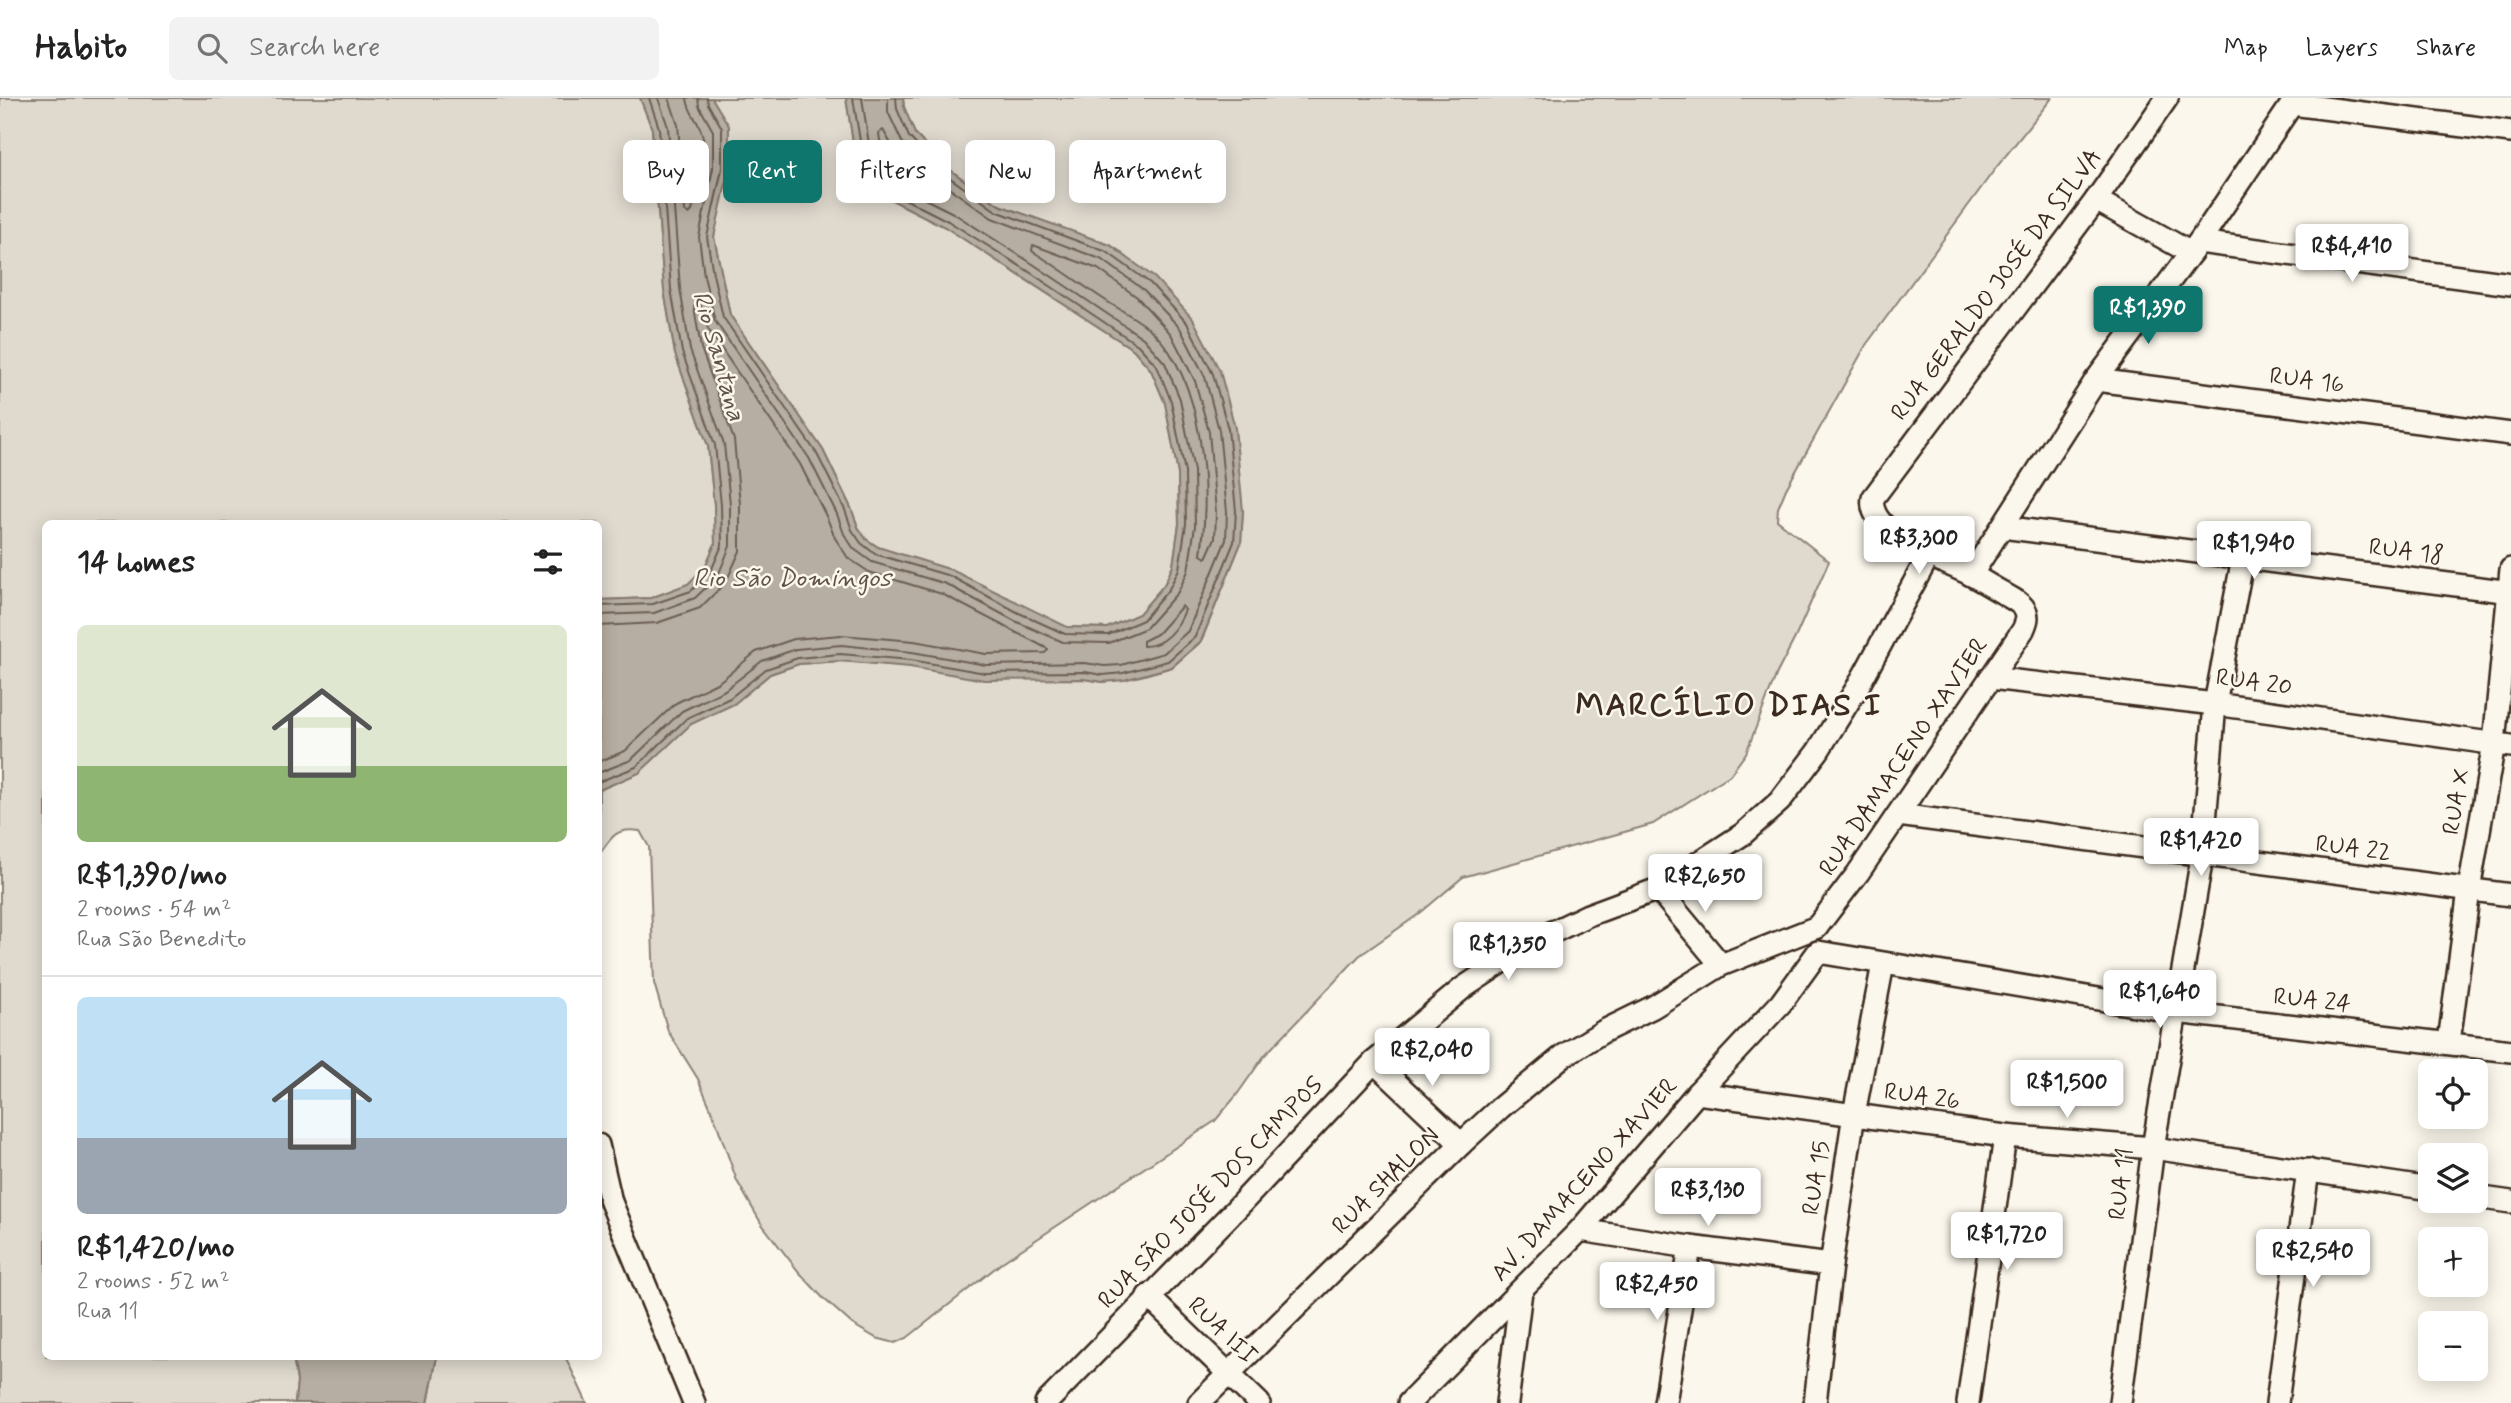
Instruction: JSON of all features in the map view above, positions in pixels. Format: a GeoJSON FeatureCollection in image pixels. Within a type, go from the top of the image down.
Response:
{"type":"FeatureCollection","features":[{"type":"Feature","properties":{"kind":"street","name":"RUA GERALDO JOSÉ DA SILVA"},"geometry":{"type":"LineString","coordinates":[[1928,556],[1893,534],[1878,516],[1872,503],[1876,490],[2096,200],[2167,98]]}},
{"type":"Feature","properties":{"kind":"street"},"geometry":{"type":"LineString","coordinates":[[1928,556],[1971,575],[2096,380],[2195,247],[2294,101],[2511,132]]}},
{"type":"Feature","properties":{"kind":"street"},"geometry":{"type":"LineString","coordinates":[[2096,200],[2195,247],[2511,284]]}},
{"type":"Feature","properties":{"kind":"street","name":"RUA 16"},"geometry":{"type":"LineString","coordinates":[[2096,380],[2511,434]]}},
{"type":"Feature","properties":{"kind":"street","name":"RUA 18"},"geometry":{"type":"LineString","coordinates":[[2002,527],[2510,592]]}},
{"type":"Feature","properties":{"kind":"street","name":"RUA SÃO JOSÉ DOS CAMPOS"},"geometry":{"type":"LineString","coordinates":[[1045,1403],[1235,1210],[1374,1062],[1463,988],[1532,942],[1588,915],[1658,889],[1743,834],[1780,802],[1818,751],[1857,688],[1928,556]]}},
{"type":"Feature","properties":{"kind":"street","name":"RUA 11"},"geometry":{"type":"LineString","coordinates":[[2120,1403],[2152,1148],[2202,857],[2215,704],[2243,558]]}},
{"type":"Feature","properties":{"kind":"street","name":"RUA X"},"geometry":{"type":"LineString","coordinates":[[2449,1042],[2469,890],[2502,745],[2511,569]]}},
{"type":"Feature","properties":{"kind":"street","name":"RUA DAMACENO XAVIER"},"geometry":{"type":"LineString","coordinates":[[1817,927],[1898,815],[2028,619],[2024,608],[2013,599],[1971,575]]}},
{"type":"Feature","properties":{"kind":"street","name":"RUA 20"},"geometry":{"type":"LineString","coordinates":[[1990,678],[2215,704],[2502,745]]}},
{"type":"Feature","properties":{"kind":"street","name":"RUA 22"},"geometry":{"type":"LineString","coordinates":[[1898,815],[2202,857],[2511,895]]}},
{"type":"Feature","properties":{"kind":"street"},"geometry":{"type":"LineString","coordinates":[[1658,889],[1721,965]]}},
{"type":"Feature","properties":{"kind":"street"},"geometry":{"type":"LineString","coordinates":[[1817,927],[1818,952]]}},
{"type":"Feature","properties":{"kind":"street","name":"RUA SHALON"},"geometry":{"type":"LineString","coordinates":[[1199,1403],[1461,1144],[1563,1056],[1604,1031],[1653,1007],[1721,965],[1817,927]]}},
{"type":"Feature","properties":{"kind":"street","name":"RUA 24"},"geometry":{"type":"LineString","coordinates":[[1818,952],[2176,1012],[2511,1051]]}},
{"type":"Feature","properties":{"kind":"street","name":"AV. DAMACENO XAVIER"},"geometry":{"type":"LineString","coordinates":[[1409,1403],[1580,1230],[1698,1093],[1781,1003],[1818,952]]}},
{"type":"Feature","properties":{"kind":"street","name":"RUA 15"},"geometry":{"type":"LineString","coordinates":[[1815,1403],[1831,1265],[1854,1114],[1883,964]]}},
{"type":"Feature","properties":{"kind":"street"},"geometry":{"type":"LineString","coordinates":[[1374,1062],[1461,1144]]}},
{"type":"Feature","properties":{"kind":"street","name":"RUA 26"},"geometry":{"type":"LineString","coordinates":[[1698,1093],[2005,1136],[2152,1148],[2418,1187]]}},
{"type":"Feature","properties":{"kind":"street"},"geometry":{"type":"LineString","coordinates":[[1968,1403],[2005,1136]]}},
{"type":"Feature","properties":{"kind":"street"},"geometry":{"type":"LineString","coordinates":[[2277,1403],[2308,1170]]}},
{"type":"Feature","properties":{"kind":"street"},"geometry":{"type":"LineString","coordinates":[[602,1180],[605,1205],[694,1403]]}},
{"type":"Feature","properties":{"kind":"street"},"geometry":{"type":"LineString","coordinates":[[2488,1199],[2511,1202]]}},
{"type":"Feature","properties":{"kind":"street"},"geometry":{"type":"LineString","coordinates":[[1580,1230],[1831,1265]]}},
{"type":"Feature","properties":{"kind":"street"},"geometry":{"type":"LineString","coordinates":[[1665,1403],[1690,1247]]}},
{"type":"Feature","properties":{"kind":"street"},"geometry":{"type":"LineString","coordinates":[[1507,1403],[1521,1292]]}},
{"type":"Feature","properties":{"kind":"street","name":"RUA III"},"geometry":{"type":"LineString","coordinates":[[1148,1296],[1259,1403]]}},
{"type":"Feature","properties":{"kind":"shaded area"},"geometry":{"type":"Polygon","coordinates":[[[0,98],[640,98],[652,129],[653,140],[623,140],[623,203],[658,203],[664,290],[675,354],[708,446],[714,505],[715,544],[705,567],[688,584],[651,598],[602,600],[602,520],[42,520],[42,1360],[294,1360],[297,1381],[295,1403],[0,1403],[0,98]]]}},
{"type":"Feature","properties":{"kind":"shaded area"},"geometry":{"type":"Polygon","coordinates":[[[712,98],[846,98],[853,140],[836,140],[836,203],[898,203],[945,227],[1134,350],[1151,370],[1165,403],[1178,474],[1179,524],[1173,566],[1164,585],[1139,614],[1107,628],[1067,627],[878,547],[866,539],[823,450],[730,315],[714,237],[718,214],[712,98]]]}},
{"type":"Feature","properties":{"kind":"shaded area"},"geometry":{"type":"Polygon","coordinates":[[[903,98],[2052,98],[1995,169],[1866,345],[1786,489],[1778,508],[1777,520],[1829,561],[1777,673],[1746,753],[1730,775],[1653,824],[1463,877],[1419,914],[1359,956],[1265,1055],[1215,1121],[1004,1261],[907,1338],[895,1343],[876,1338],[852,1324],[823,1298],[761,1223],[737,1181],[698,1079],[668,1031],[654,983],[649,847],[640,831],[632,830],[615,835],[602,851],[602,789],[639,773],[691,724],[734,704],[770,674],[799,664],[840,661],[1103,682],[1141,676],[1172,667],[1201,642],[1241,543],[1243,511],[1121,252],[1110,245],[996,203],[1055,203],[1055,140],[965,140],[965,181],[951,171],[951,140],[921,140],[915,134],[903,98]]]}},
{"type":"Feature","properties":{"kind":"shaded area"},"geometry":{"type":"Polygon","coordinates":[[[436,1360],[567,1360],[587,1403],[428,1403],[436,1360]]]}},
{"type":"Feature","properties":{"kind":"water","name":"Rio São Domingos"},"geometry":{"type":"Polygon","coordinates":[[[640,98],[712,98],[729,126],[729,140],[723,140],[723,197],[714,237],[730,315],[823,450],[866,539],[878,547],[952,570],[1067,627],[1107,628],[1139,614],[1164,585],[1173,566],[1179,524],[1178,474],[1165,403],[1151,370],[1134,350],[945,227],[898,203],[951,203],[951,171],[965,181],[965,203],[996,203],[1110,245],[1155,278],[1193,319],[1220,371],[1235,428],[1243,511],[1241,543],[1201,641],[1172,667],[1124,680],[1103,682],[1084,679],[984,680],[910,667],[840,661],[799,664],[770,674],[734,704],[691,724],[639,773],[602,789],[602,600],[651,598],[688,584],[705,567],[715,544],[708,446],[675,354],[664,290],[658,203],[709,203],[709,140],[653,140],[652,129],[640,98]]]}},
{"type":"Feature","properties":{"kind":"water","name":"Rio São Domingos"},"geometry":{"type":"Polygon","coordinates":[[[846,98],[903,98],[915,134],[921,140],[853,140],[846,98]]]}},
{"type":"Feature","properties":{"kind":"water"},"geometry":{"type":"Polygon","coordinates":[[[294,1360],[436,1360],[428,1403],[295,1403],[297,1381],[294,1360]]]}},
{"type":"Feature","properties":{"kind":"district","name":"MARCÍLIO DIAS I"},"geometry":{"type":"Point","coordinates":[1729,706]}},
{"type":"Feature","properties":{"kind":"water label","name":"Rio Santana"},"geometry":{"type":"Point","coordinates":[718,356]}}]}
